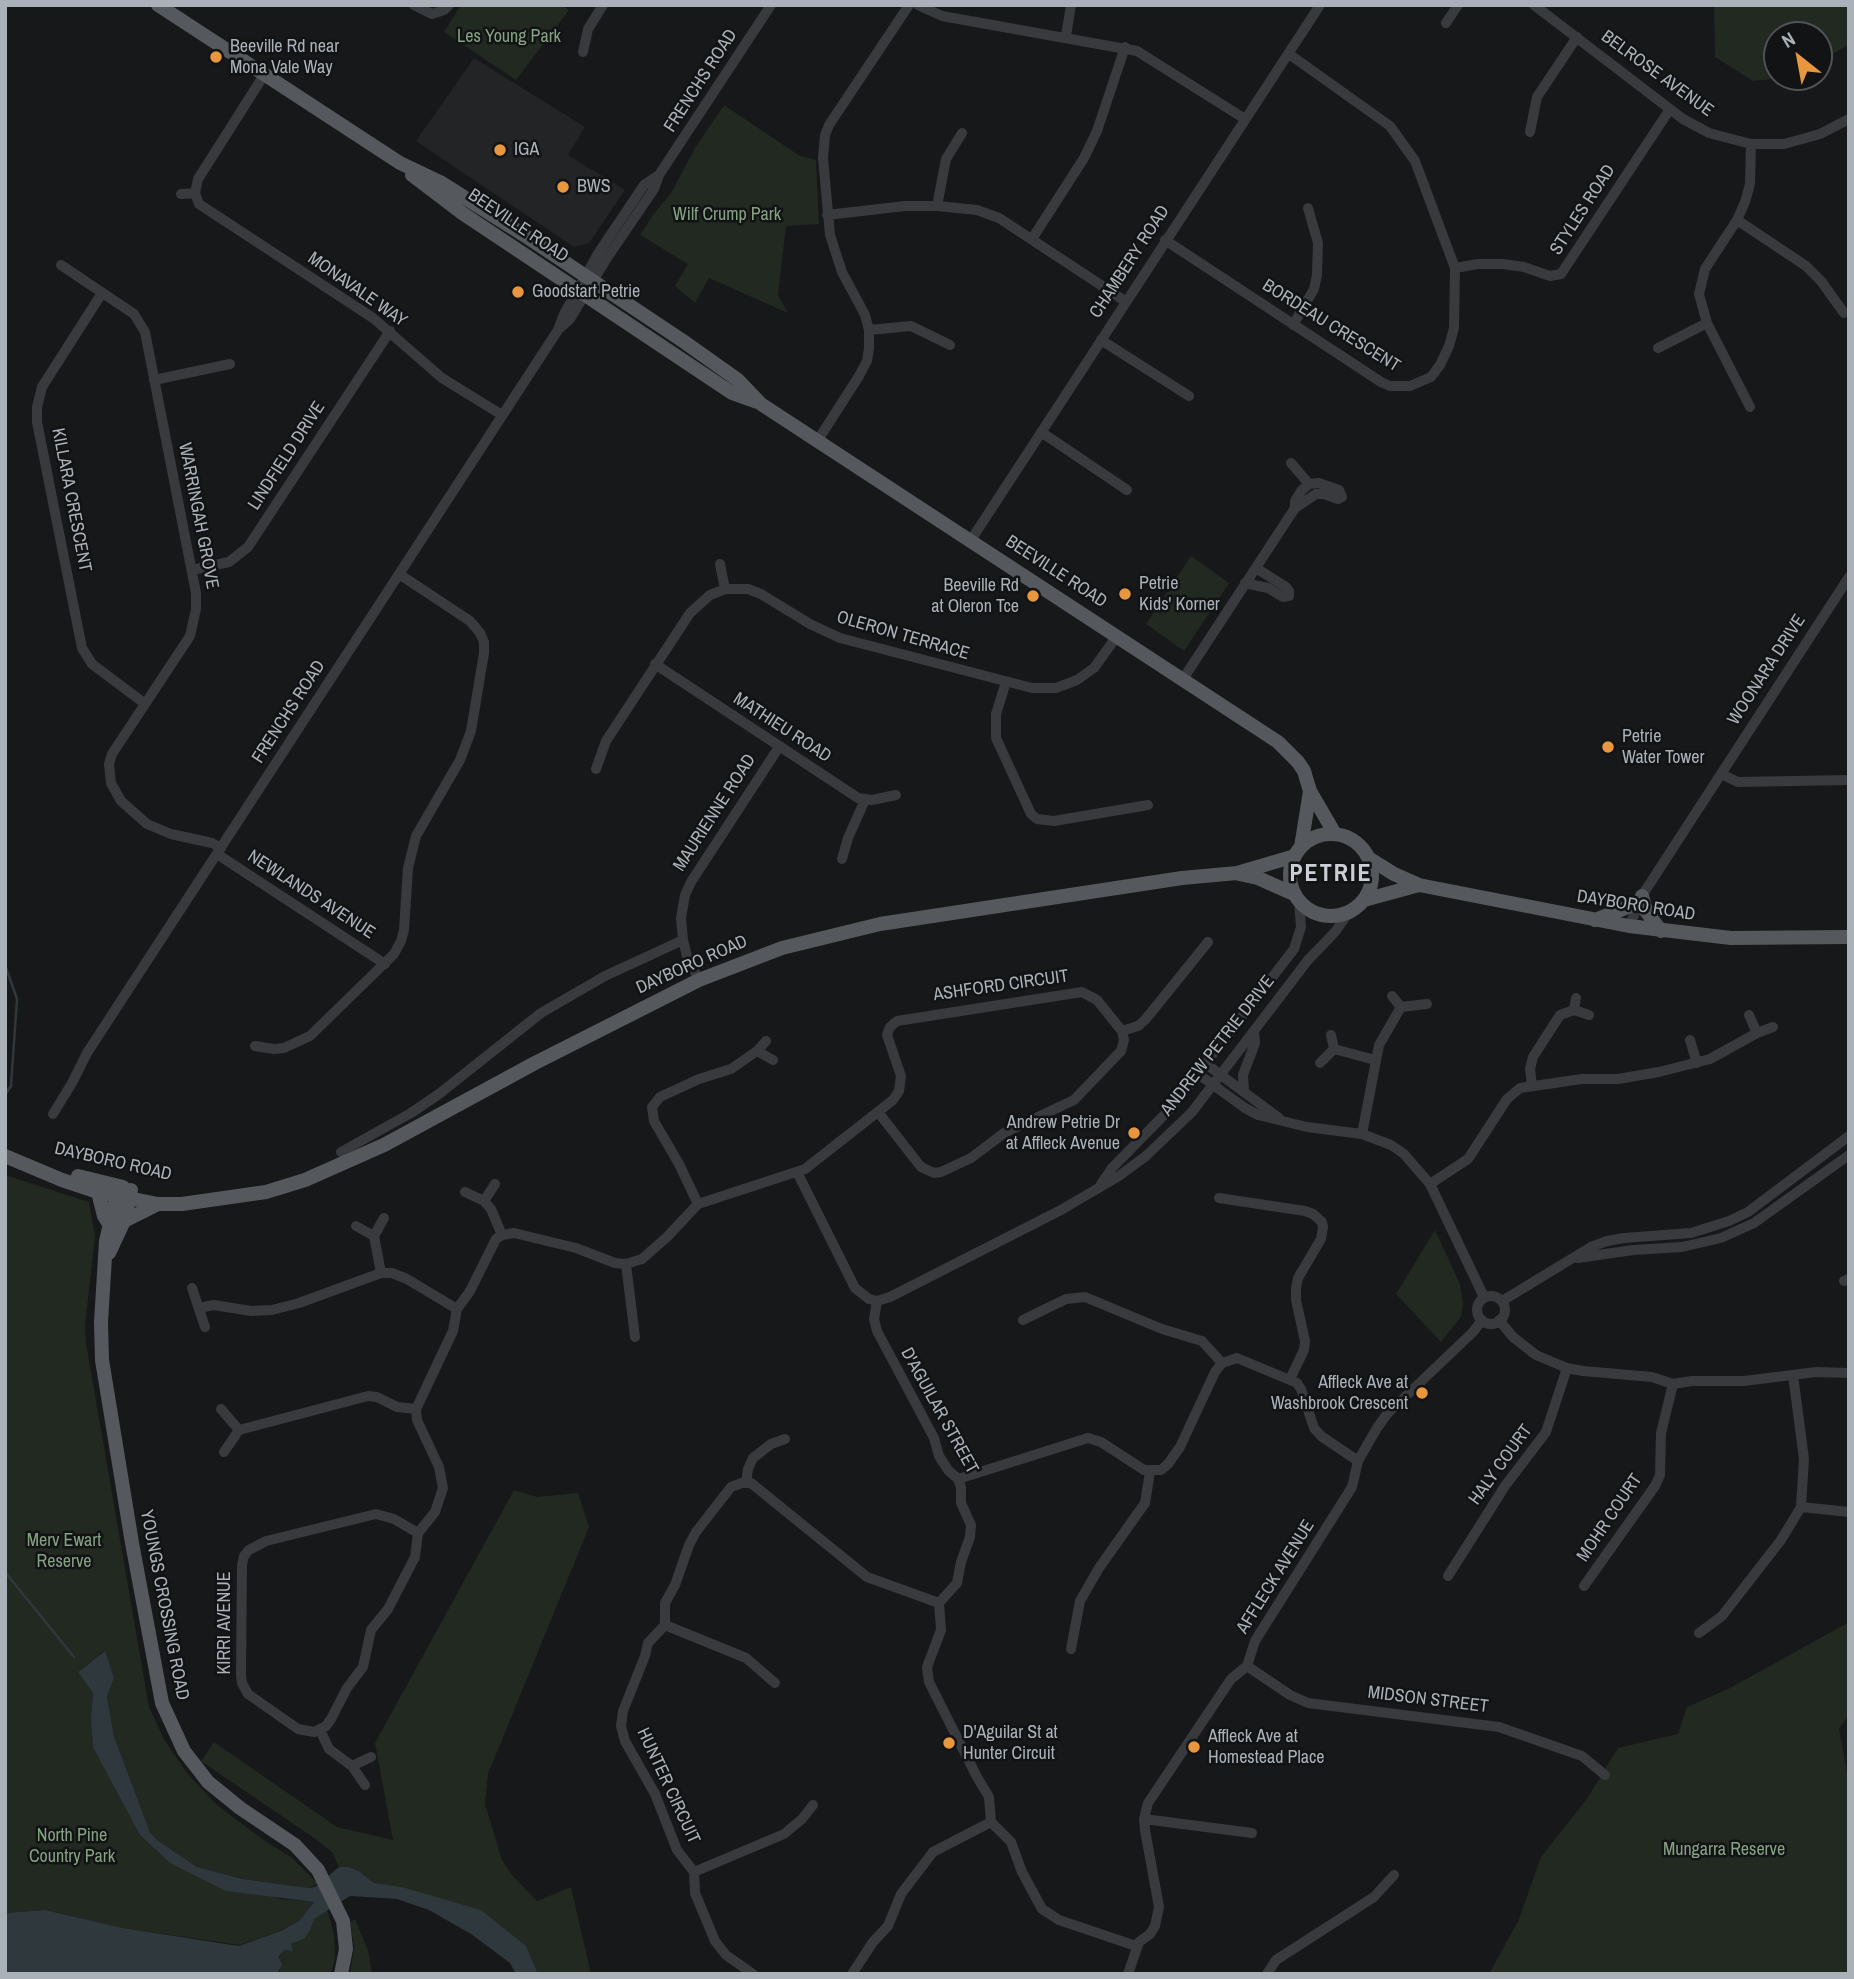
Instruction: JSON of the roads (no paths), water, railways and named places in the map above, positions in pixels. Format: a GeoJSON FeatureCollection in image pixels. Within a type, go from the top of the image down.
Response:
{"type":"FeatureCollection","features":[{"type":"Feature","properties":{"kind":"main road","name":"BEEVILLE ROAD"},"geometry":{"type":"LineString","coordinates":[[158,5],[400,163],[417,180],[462,214],[586,285],[738,380],[761,404],[1285,748],[1304,771],[1310,791],[1335,834]]}},
{"type":"Feature","properties":{"kind":"main road"},"geometry":{"type":"LineString","coordinates":[[1298,851],[1314,837],[1335,834],[1358,843],[1370,859],[1373,877],[1364,900],[1349,912],[1336,916],[1309,910],[1297,897],[1290,878],[1310,791]]}},
{"type":"Feature","properties":{"kind":"main road","name":"DAYBORO ROAD"},"geometry":{"type":"LineString","coordinates":[[12,1159],[43,1165],[159,1204],[181,1205],[266,1192],[329,1170],[384,1145],[536,1062],[699,980],[782,948],[880,924],[1182,878],[1237,873],[1298,851]]}},
{"type":"Feature","properties":{"kind":"main road","name":"DAYBORO ROAD"},"geometry":{"type":"LineString","coordinates":[[1370,859],[1419,885],[1629,926],[1731,938],[1849,937]]}},
{"type":"Feature","properties":{"kind":"main road","name":"DAYBORO ROAD"},"geometry":{"type":"LineString","coordinates":[[1237,873],[1258,878],[1297,897]]}},
{"type":"Feature","properties":{"kind":"main road","name":"DAYBORO ROAD"},"geometry":{"type":"LineString","coordinates":[[1364,900],[1419,885]]}},
{"type":"Feature","properties":{"kind":"main road"},"geometry":{"type":"LineString","coordinates":[[1594,920],[1640,899],[1661,931]]}},
{"type":"Feature","properties":{"kind":"main road","name":"DAYBORO ROAD"},"geometry":{"type":"LineString","coordinates":[[12,1159],[98,1192],[198,1201]]}},
{"type":"Feature","properties":{"kind":"main road"},"geometry":{"type":"LineString","coordinates":[[98,1192],[104,1216],[117,1224],[159,1204]]}},
{"type":"Feature","properties":{"kind":"main road","name":"YOUNGS CROSSING ROAD"},"geometry":{"type":"LineString","coordinates":[[124,1193],[117,1224],[106,1241],[107,1257],[100,1322],[104,1378],[162,1703],[184,1751],[208,1782],[240,1808],[295,1845],[308,1857],[322,1877],[343,1922],[346,1941],[341,1974]]}},
{"type":"Feature","properties":{"kind":"street"},"geometry":{"type":"LineString","coordinates":[[414,5],[432,14],[449,5]]}},
{"type":"Feature","properties":{"kind":"street"},"geometry":{"type":"LineString","coordinates":[[583,52],[588,29],[603,5]]}},
{"type":"Feature","properties":{"kind":"street","name":"FRENCHS ROAD"},"geometry":{"type":"LineString","coordinates":[[53,1114],[87,1053],[558,330],[564,314],[654,189],[659,175],[771,5]]}},
{"type":"Feature","properties":{"kind":"street"},"geometry":{"type":"LineString","coordinates":[[818,440],[867,361],[869,330],[865,315],[836,256],[830,235],[823,158],[825,135],[909,5]]}},
{"type":"Feature","properties":{"kind":"street"},"geometry":{"type":"LineString","coordinates":[[918,5],[942,16],[1125,47],[1148,57],[1245,119]]}},
{"type":"Feature","properties":{"kind":"street"},"geometry":{"type":"LineString","coordinates":[[1066,36],[1071,5]]}},
{"type":"Feature","properties":{"kind":"street","name":"CHAMBERY ROAD"},"geometry":{"type":"LineString","coordinates":[[971,540],[1125,300],[1320,5]]}},
{"type":"Feature","properties":{"kind":"street"},"geometry":{"type":"LineString","coordinates":[[1446,23],[1458,5]]}},
{"type":"Feature","properties":{"kind":"street","name":"BELROSE AVENUE"},"geometry":{"type":"LineString","coordinates":[[1534,5],[1548,9],[1577,37],[1670,109],[1709,133],[1751,144],[1768,145],[1801,141],[1849,119]]}},
{"type":"Feature","properties":{"kind":"street"},"geometry":{"type":"LineString","coordinates":[[1530,132],[1538,97],[1577,37]]}},
{"type":"Feature","properties":{"kind":"street"},"geometry":{"type":"LineString","coordinates":[[1032,239],[1084,158],[1097,131],[1125,47]]}},
{"type":"Feature","properties":{"kind":"street","name":"BORDEAU CRESCENT"},"geometry":{"type":"LineString","coordinates":[[1165,240],[1381,382],[1401,387],[1420,383],[1431,377],[1449,346],[1454,328],[1455,268],[1423,177],[1403,141],[1390,126],[1289,54]]}},
{"type":"Feature","properties":{"kind":"street"},"geometry":{"type":"LineString","coordinates":[[181,194],[195,193],[198,179],[264,75]]}},
{"type":"Feature","properties":{"kind":"street","name":"STYLES ROAD"},"geometry":{"type":"LineString","coordinates":[[1455,268],[1503,264],[1524,267],[1550,276],[1561,274],[1670,109]]}},
{"type":"Feature","properties":{"kind":"street"},"geometry":{"type":"LineString","coordinates":[[937,206],[946,159],[962,133]]}},
{"type":"Feature","properties":{"kind":"street"},"geometry":{"type":"LineString","coordinates":[[1750,407],[1707,323],[1699,294],[1706,269],[1737,220],[1750,184],[1751,144]]}},
{"type":"Feature","properties":{"kind":"street","name":"MONAVALE WAY"},"geometry":{"type":"LineString","coordinates":[[195,193],[196,199],[203,207],[390,331],[442,378],[502,415]]}},
{"type":"Feature","properties":{"kind":"street"},"geometry":{"type":"LineString","coordinates":[[827,215],[884,207],[937,206],[987,213],[1125,300]]}},
{"type":"Feature","properties":{"kind":"street"},"geometry":{"type":"LineString","coordinates":[[1293,325],[1314,289],[1317,275],[1318,243],[1308,208]]}},
{"type":"Feature","properties":{"kind":"street"},"geometry":{"type":"LineString","coordinates":[[1737,220],[1806,266],[1821,281],[1844,313]]}},
{"type":"Feature","properties":{"kind":"street","name":"WARRINGAH GROVE"},"geometry":{"type":"LineString","coordinates":[[61,265],[134,314],[145,332],[192,570],[196,609],[190,636],[111,754],[109,774],[114,791],[130,811],[147,824],[171,834],[212,843],[219,851]]}},
{"type":"Feature","properties":{"kind":"street","name":"KILLARA CRESCENT"},"geometry":{"type":"LineString","coordinates":[[102,293],[42,387],[37,407],[37,422],[82,648],[92,664],[144,703]]}},
{"type":"Feature","properties":{"kind":"street"},"geometry":{"type":"LineString","coordinates":[[1658,348],[1707,323]]}},
{"type":"Feature","properties":{"kind":"street"},"geometry":{"type":"LineString","coordinates":[[869,330],[911,326],[950,345]]}},
{"type":"Feature","properties":{"kind":"street","name":"LINDFIELD DRIVE"},"geometry":{"type":"LineString","coordinates":[[192,570],[229,562],[248,547],[390,331]]}},
{"type":"Feature","properties":{"kind":"street"},"geometry":{"type":"LineString","coordinates":[[1101,340],[1189,396]]}},
{"type":"Feature","properties":{"kind":"street"},"geometry":{"type":"LineString","coordinates":[[154,380],[230,364]]}},
{"type":"Feature","properties":{"kind":"street"},"geometry":{"type":"LineString","coordinates":[[1041,432],[1128,490]]}},
{"type":"Feature","properties":{"kind":"street"},"geometry":{"type":"LineString","coordinates":[[1291,463],[1309,484]]}},
{"type":"Feature","properties":{"kind":"street"},"geometry":{"type":"LineString","coordinates":[[1182,679],[1295,508],[1316,494],[1347,499],[1339,490],[1318,483],[1309,484],[1296,501],[1295,508]]}},
{"type":"Feature","properties":{"kind":"street"},"geometry":{"type":"LineString","coordinates":[[596,769],[606,741],[695,606],[710,595],[725,589],[720,564]]}},
{"type":"Feature","properties":{"kind":"street"},"geometry":{"type":"LineString","coordinates":[[1245,583],[1268,588],[1283,597],[1289,596],[1286,587],[1256,568]]}},
{"type":"Feature","properties":{"kind":"street"},"geometry":{"type":"LineString","coordinates":[[255,1046],[284,1048],[310,1036],[385,964],[401,941],[408,868],[416,836],[460,760],[471,731],[484,642],[476,626],[399,574]]}},
{"type":"Feature","properties":{"kind":"street","name":"WOONARA DRIVE"},"geometry":{"type":"LineString","coordinates":[[1629,926],[1640,899],[1849,576]]}},
{"type":"Feature","properties":{"kind":"street","name":"OLERON TERRACE"},"geometry":{"type":"LineString","coordinates":[[725,589],[748,589],[761,594],[810,624],[840,638],[1006,682],[1043,689],[1067,685],[1094,667],[1117,636]]}},
{"type":"Feature","properties":{"kind":"street","name":"MATHIEU ROAD"},"geometry":{"type":"LineString","coordinates":[[655,664],[779,747],[865,800]]}},
{"type":"Feature","properties":{"kind":"street"},"geometry":{"type":"LineString","coordinates":[[1006,682],[996,714],[996,738],[1035,823],[1148,805]]}},
{"type":"Feature","properties":{"kind":"street","name":"MAURIENNE ROAD"},"geometry":{"type":"LineString","coordinates":[[699,980],[683,940],[682,906],[691,882],[779,747]]}},
{"type":"Feature","properties":{"kind":"street"},"geometry":{"type":"LineString","coordinates":[[1721,774],[1738,782],[1849,780]]}},
{"type":"Feature","properties":{"kind":"street"},"geometry":{"type":"LineString","coordinates":[[842,859],[865,800],[896,795]]}},
{"type":"Feature","properties":{"kind":"street","name":"NEWLANDS AVENUE"},"geometry":{"type":"LineString","coordinates":[[219,851],[385,964]]}},
{"type":"Feature","properties":{"kind":"street","name":"ANDREW PETRIE DRIVE"},"geometry":{"type":"LineString","coordinates":[[1099,1186],[1112,1168],[1162,1118],[1294,949],[1301,927],[1297,897]]}},
{"type":"Feature","properties":{"kind":"street","name":"ANDREW PETRIE DRIVE"},"geometry":{"type":"LineString","coordinates":[[877,1301],[890,1297],[1049,1216],[1133,1167],[1160,1145],[1192,1112],[1308,960],[1335,932],[1349,912]]}},
{"type":"Feature","properties":{"kind":"street","name":"DAYBORO ROAD"},"geometry":{"type":"LineString","coordinates":[[341,1152],[439,1094],[541,1013],[605,976],[683,940]]}},
{"type":"Feature","properties":{"kind":"street"},"geometry":{"type":"LineString","coordinates":[[878,1112],[921,1167],[934,1173],[941,1172],[971,1158],[1004,1133],[1074,1100],[1121,1051],[1124,1040],[1122,1031],[1138,1026],[1145,1020],[1208,942]]}},
{"type":"Feature","properties":{"kind":"street","name":"ASHFORD CIRCUIT"},"geometry":{"type":"LineString","coordinates":[[797,1172],[813,1163],[897,1096],[901,1076],[887,1035],[890,1027],[897,1021],[1082,992],[1097,1000],[1122,1031]]}},
{"type":"Feature","properties":{"kind":"street"},"geometry":{"type":"LineString","coordinates":[[1392,996],[1401,1007]]}},
{"type":"Feature","properties":{"kind":"street"},"geometry":{"type":"LineString","coordinates":[[1362,1134],[1374,1060],[1383,1034],[1401,1007],[1427,1004]]}},
{"type":"Feature","properties":{"kind":"street"},"geometry":{"type":"LineString","coordinates":[[1532,1086],[1530,1069],[1533,1057],[1560,1015],[1575,1004],[1589,1015]]}},
{"type":"Feature","properties":{"kind":"street"},"geometry":{"type":"LineString","coordinates":[[1749,1015],[1757,1034]]}},
{"type":"Feature","properties":{"kind":"street"},"geometry":{"type":"LineString","coordinates":[[1430,1184],[1468,1159],[1512,1093],[1520,1088],[1582,1079],[1618,1079],[1697,1063],[1773,1027]]}},
{"type":"Feature","properties":{"kind":"street"},"geometry":{"type":"LineString","coordinates":[[1244,1091],[1243,1075],[1255,1043],[1254,1031]]}},
{"type":"Feature","properties":{"kind":"street"},"geometry":{"type":"LineString","coordinates":[[1331,1035],[1334,1049]]}},
{"type":"Feature","properties":{"kind":"street"},"geometry":{"type":"LineString","coordinates":[[1690,1040],[1697,1063]]}},
{"type":"Feature","properties":{"kind":"street"},"geometry":{"type":"LineString","coordinates":[[698,1204],[654,1121],[652,1107],[660,1097],[699,1079],[723,1073],[757,1051],[766,1041]]}},
{"type":"Feature","properties":{"kind":"street"},"geometry":{"type":"LineString","coordinates":[[1334,1049],[1374,1060]]}},
{"type":"Feature","properties":{"kind":"street"},"geometry":{"type":"LineString","coordinates":[[1320,1063],[1334,1049]]}},
{"type":"Feature","properties":{"kind":"street"},"geometry":{"type":"LineString","coordinates":[[757,1051],[773,1060]]}},
{"type":"Feature","properties":{"kind":"street"},"geometry":{"type":"LineString","coordinates":[[1206,1063],[1281,1120]]}},
{"type":"Feature","properties":{"kind":"street"},"geometry":{"type":"LineString","coordinates":[[1198,1074],[1258,1115],[1307,1127],[1362,1134],[1391,1145],[1404,1154],[1430,1184],[1485,1297]]}},
{"type":"Feature","properties":{"kind":"street"},"geometry":{"type":"LineString","coordinates":[[1502,1301],[1591,1247],[1607,1241],[1691,1233],[1748,1212],[1849,1136]]}},
{"type":"Feature","properties":{"kind":"street"},"geometry":{"type":"LineString","coordinates":[[1575,1259],[1620,1251],[1682,1247],[1721,1238],[1754,1223],[1849,1155]]}},
{"type":"Feature","properties":{"kind":"street"},"geometry":{"type":"LineString","coordinates":[[365,1785],[352,1766],[329,1749],[320,1730],[331,1719],[347,1688],[363,1667],[371,1630],[388,1609],[415,1557],[418,1533],[435,1512],[443,1488],[439,1467],[417,1420],[416,1409],[453,1331],[457,1309],[470,1291],[491,1245],[502,1235],[514,1233],[576,1248],[604,1259],[626,1264],[635,1262],[649,1253],[698,1204],[797,1172],[855,1287],[864,1297],[877,1301]]}},
{"type":"Feature","properties":{"kind":"street"},"geometry":{"type":"LineString","coordinates":[[484,1201],[495,1184]]}},
{"type":"Feature","properties":{"kind":"street"},"geometry":{"type":"LineString","coordinates":[[465,1192],[484,1201],[491,1209],[502,1235]]}},
{"type":"Feature","properties":{"kind":"street"},"geometry":{"type":"LineString","coordinates":[[1219,1198],[1305,1211],[1314,1214],[1322,1222],[1321,1239],[1298,1278],[1296,1300],[1306,1341],[1290,1379]]}},
{"type":"Feature","properties":{"kind":"street"},"geometry":{"type":"LineString","coordinates":[[381,1273],[374,1236],[384,1218]]}},
{"type":"Feature","properties":{"kind":"street"},"geometry":{"type":"LineString","coordinates":[[356,1226],[374,1236]]}},
{"type":"Feature","properties":{"kind":"street"},"geometry":{"type":"LineString","coordinates":[[626,1264],[635,1337]]}},
{"type":"Feature","properties":{"kind":"street"},"geometry":{"type":"LineString","coordinates":[[199,1308],[214,1305],[251,1311],[272,1310],[381,1273],[392,1273],[457,1309]]}},
{"type":"Feature","properties":{"kind":"street"},"geometry":{"type":"LineString","coordinates":[[192,1288],[205,1327]]}},
{"type":"Feature","properties":{"kind":"street"},"geometry":{"type":"LineString","coordinates":[[1494,1296],[1502,1301],[1505,1309],[1499,1321],[1490,1324],[1482,1320],[1477,1308],[1485,1297],[1494,1296]]}},
{"type":"Feature","properties":{"kind":"street"},"geometry":{"type":"LineString","coordinates":[[1023,1320],[1066,1299],[1085,1297],[1162,1329],[1202,1341],[1222,1363]]}},
{"type":"Feature","properties":{"kind":"street","name":"D'AGUILAR STREET"},"geometry":{"type":"LineString","coordinates":[[877,1301],[874,1319],[877,1331],[934,1438],[939,1456],[947,1470],[958,1479],[961,1503],[971,1525],[957,1583],[939,1603]]}},
{"type":"Feature","properties":{"kind":"street","name":"AFFLECK AVENUE"},"geometry":{"type":"LineString","coordinates":[[1144,1819],[1153,1794],[1229,1681],[1247,1666],[1255,1641],[1352,1487],[1358,1461],[1387,1414],[1473,1332],[1482,1320]]}},
{"type":"Feature","properties":{"kind":"street"},"geometry":{"type":"LineString","coordinates":[[1499,1321],[1513,1337],[1536,1355],[1567,1368],[1653,1377],[1673,1384],[1692,1381],[1744,1381],[1816,1372],[1849,1373]]}},
{"type":"Feature","properties":{"kind":"street"},"geometry":{"type":"LineString","coordinates":[[958,1479],[1088,1438],[1095,1439],[1137,1467],[1150,1472],[1165,1467],[1180,1447],[1214,1372],[1222,1363],[1237,1358],[1290,1379],[1301,1389],[1314,1428],[1358,1461]]}},
{"type":"Feature","properties":{"kind":"street","name":"HALY COURT"},"geometry":{"type":"LineString","coordinates":[[1448,1576],[1505,1486],[1546,1433],[1567,1368]]}},
{"type":"Feature","properties":{"kind":"street"},"geometry":{"type":"LineString","coordinates":[[1699,1633],[1722,1616],[1781,1540],[1801,1507],[1804,1459],[1793,1375]]}},
{"type":"Feature","properties":{"kind":"street","name":"MOHR COURT"},"geometry":{"type":"LineString","coordinates":[[1584,1586],[1660,1475],[1661,1433],[1673,1384]]}},
{"type":"Feature","properties":{"kind":"street"},"geometry":{"type":"LineString","coordinates":[[224,1452],[239,1430],[368,1396],[377,1397],[397,1407],[416,1409]]}},
{"type":"Feature","properties":{"kind":"street"},"geometry":{"type":"LineString","coordinates":[[220,1409],[239,1430]]}},
{"type":"Feature","properties":{"kind":"street"},"geometry":{"type":"LineString","coordinates":[[785,1439],[771,1444],[753,1458],[746,1483],[756,1486],[867,1577],[939,1603],[941,1630],[928,1660],[927,1675],[976,1777],[989,1797],[991,1822],[1011,1842],[1022,1872],[1042,1909],[1059,1920],[1136,1946]]}},
{"type":"Feature","properties":{"kind":"street"},"geometry":{"type":"LineString","coordinates":[[1071,1649],[1080,1601],[1099,1568],[1145,1503],[1150,1472]]}},
{"type":"Feature","properties":{"kind":"street","name":"HUNTER CIRCUIT"},"geometry":{"type":"LineString","coordinates":[[746,1483],[732,1487],[696,1532],[665,1602],[665,1625],[648,1643],[623,1711],[621,1726],[625,1741],[655,1794],[677,1850],[695,1872],[695,1893],[715,1941],[726,1955],[753,1974]]}},
{"type":"Feature","properties":{"kind":"street"},"geometry":{"type":"LineString","coordinates":[[1801,1507],[1849,1512]]}},
{"type":"Feature","properties":{"kind":"street","name":"KIRRI AVENUE"},"geometry":{"type":"LineString","coordinates":[[320,1730],[306,1732],[298,1729],[255,1700],[244,1689],[241,1675],[244,1556],[253,1546],[266,1541],[376,1514],[394,1519],[418,1533]]}},
{"type":"Feature","properties":{"kind":"street"},"geometry":{"type":"LineString","coordinates":[[665,1625],[746,1658],[775,1683]]}},
{"type":"Feature","properties":{"kind":"street","name":"MIDSON STREET"},"geometry":{"type":"LineString","coordinates":[[1247,1666],[1290,1695],[1308,1703],[1499,1727],[1581,1756],[1605,1775]]}},
{"type":"Feature","properties":{"kind":"street"},"geometry":{"type":"LineString","coordinates":[[352,1766],[371,1757]]}},
{"type":"Feature","properties":{"kind":"street"},"geometry":{"type":"LineString","coordinates":[[695,1872],[784,1834],[802,1819],[813,1805]]}},
{"type":"Feature","properties":{"kind":"street"},"geometry":{"type":"LineString","coordinates":[[1128,1974],[1136,1946],[1155,1926],[1159,1907],[1144,1819],[1252,1833]]}},
{"type":"Feature","properties":{"kind":"street"},"geometry":{"type":"LineString","coordinates":[[852,1974],[873,1942],[888,1926],[901,1894],[933,1852],[991,1822]]}},
{"type":"Feature","properties":{"kind":"street"},"geometry":{"type":"LineString","coordinates":[[1267,1974],[1276,1960],[1374,1897],[1394,1875]]}},
{"type":"Feature","properties":{"kind":"waterway"},"geometry":{"type":"LineString","coordinates":[[5,965],[17,999],[11,1086],[5,1095]]}},
{"type":"Feature","properties":{"kind":"waterway"},"geometry":{"type":"LineString","coordinates":[[5,1572],[74,1657]]}},
{"type":"Feature","properties":{"kind":"place","name":"Beeville Rd near Mona Vale Way"},"geometry":{"type":"Point","coordinates":[216,57]}},
{"type":"Feature","properties":{"kind":"place","name":"IGA"},"geometry":{"type":"Point","coordinates":[500,150]}},
{"type":"Feature","properties":{"kind":"place","name":"BWS"},"geometry":{"type":"Point","coordinates":[563,187]}},
{"type":"Feature","properties":{"kind":"place","name":"Goodstart Petrie"},"geometry":{"type":"Point","coordinates":[518,292]}},
{"type":"Feature","properties":{"kind":"place","name":"Petrie Kids' Korner"},"geometry":{"type":"Point","coordinates":[1125,594]}},
{"type":"Feature","properties":{"kind":"place","name":"Beeville Rd at Oleron Tce"},"geometry":{"type":"Point","coordinates":[1033,596]}},
{"type":"Feature","properties":{"kind":"place","name":"Petrie Water Tower"},"geometry":{"type":"Point","coordinates":[1608,747]}},
{"type":"Feature","properties":{"kind":"place","name":"Andrew Petrie Dr at Affleck Avenue"},"geometry":{"type":"Point","coordinates":[1134,1133]}},
{"type":"Feature","properties":{"kind":"place","name":"Affleck Ave at Washbrook Crescent"},"geometry":{"type":"Point","coordinates":[1422,1393]}},
{"type":"Feature","properties":{"kind":"place","name":"D'Aguilar St at Hunter Circuit"},"geometry":{"type":"Point","coordinates":[949,1743]}},
{"type":"Feature","properties":{"kind":"place","name":"Affleck Ave at Homestead Place"},"geometry":{"type":"Point","coordinates":[1194,1747]}},
{"type":"Feature","properties":{"kind":"district","name":"PETRIE"},"geometry":{"type":"Point","coordinates":[1331,875]}},
{"type":"Feature","properties":{"kind":"park label","name":"Les Young Park"},"geometry":{"type":"Point","coordinates":[509,37]}},
{"type":"Feature","properties":{"kind":"park label","name":"Wilf Crump Park"},"geometry":{"type":"Point","coordinates":[727,215]}},
{"type":"Feature","properties":{"kind":"park label","name":"Merv Ewart Reserve"},"geometry":{"type":"Point","coordinates":[64,1551]}},
{"type":"Feature","properties":{"kind":"park label","name":"North Pine Country Park"},"geometry":{"type":"Point","coordinates":[72,1846]}},
{"type":"Feature","properties":{"kind":"park label","name":"Mungarra Reserve"},"geometry":{"type":"Point","coordinates":[1724,1850]}}]}
